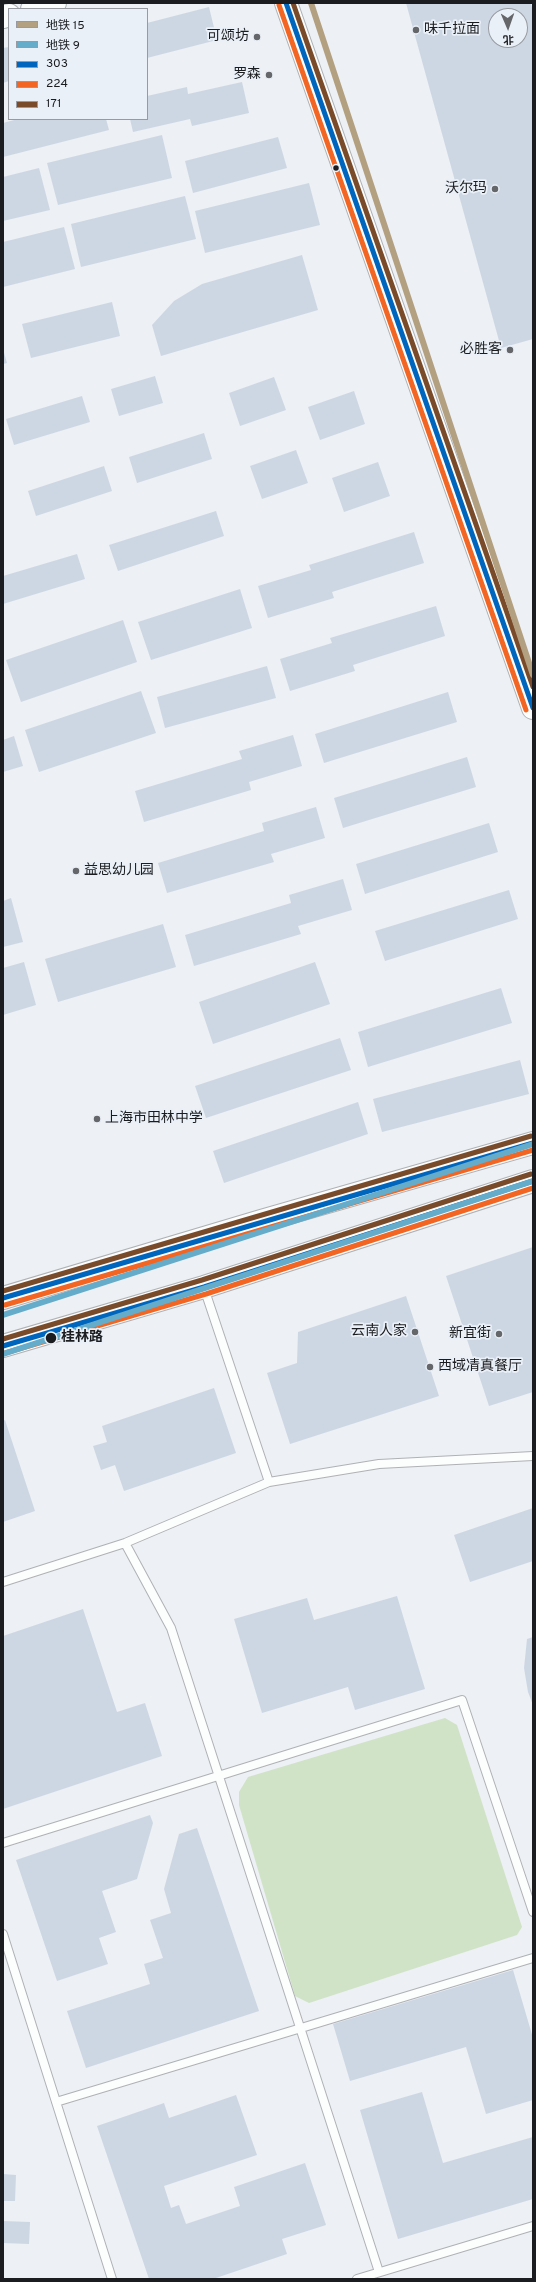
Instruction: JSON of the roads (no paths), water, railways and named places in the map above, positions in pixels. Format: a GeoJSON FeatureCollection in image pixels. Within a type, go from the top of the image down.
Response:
{"type":"FeatureCollection","features":[{"type":"Feature","properties":{"kind":"main road"},"geometry":{"type":"LineString","coordinates":[[36,8],[55,3]]}},
{"type":"Feature","properties":{"kind":"main road"},"geometry":{"type":"LineString","coordinates":[[286,3],[533,708]]}},
{"type":"Feature","properties":{"kind":"main road"},"geometry":{"type":"LineString","coordinates":[[3,1298],[253,1223],[533,1143]]}},
{"type":"Feature","properties":{"kind":"main road"},"geometry":{"type":"LineString","coordinates":[[3,1346],[204,1287],[533,1181]]}},
{"type":"Feature","properties":{"kind":"lane"},"geometry":{"type":"LineString","coordinates":[[204,1287],[269,1482]]}},
{"type":"Feature","properties":{"kind":"lane"},"geometry":{"type":"LineString","coordinates":[[3,1582],[125,1543],[269,1482],[379,1464],[533,1456]]}},
{"type":"Feature","properties":{"kind":"lane"},"geometry":{"type":"LineString","coordinates":[[125,1543],[171,1628],[220,1775],[299,2028],[379,2272]]}},
{"type":"Feature","properties":{"kind":"lane"},"geometry":{"type":"LineString","coordinates":[[3,1843],[462,1700],[533,1912]]}},
{"type":"Feature","properties":{"kind":"lane"},"geometry":{"type":"LineString","coordinates":[[3,1934],[112,2279]]}},
{"type":"Feature","properties":{"kind":"lane"},"geometry":{"type":"LineString","coordinates":[[56,2102],[533,1958]]}},
{"type":"Feature","properties":{"kind":"lane"},"geometry":{"type":"LineString","coordinates":[[357,2279],[533,2226]]}},
{"type":"Feature","properties":{"kind":"metro line","name":"15"},"geometry":{"type":"LineString","coordinates":[[311,3],[533,675]]}},
{"type":"Feature","properties":{"kind":"metro line","name":"9"},"geometry":{"type":"LineString","coordinates":[[3,1315],[533,1144]]}},
{"type":"Feature","properties":{"kind":"metro line","name":"9"},"geometry":{"type":"LineString","coordinates":[[3,1354],[533,1181]]}},
{"type":"Feature","properties":{"kind":"place","name":"味千拉面"},"geometry":{"type":"Point","coordinates":[416,30]}},
{"type":"Feature","properties":{"kind":"place","name":"可颂坊"},"geometry":{"type":"Point","coordinates":[257,37]}},
{"type":"Feature","properties":{"kind":"place","name":"罗森"},"geometry":{"type":"Point","coordinates":[269,75]}},
{"type":"Feature","properties":{"kind":"place","name":"沃尔玛"},"geometry":{"type":"Point","coordinates":[495,189]}},
{"type":"Feature","properties":{"kind":"place","name":"必胜客"},"geometry":{"type":"Point","coordinates":[510,350]}},
{"type":"Feature","properties":{"kind":"place","name":"益思幼儿园"},"geometry":{"type":"Point","coordinates":[76,871]}},
{"type":"Feature","properties":{"kind":"place","name":"上海市田林中学"},"geometry":{"type":"Point","coordinates":[97,1119]}},
{"type":"Feature","properties":{"kind":"place","name":"云南人家"},"geometry":{"type":"Point","coordinates":[415,1332]}},
{"type":"Feature","properties":{"kind":"place","name":"新宜街"},"geometry":{"type":"Point","coordinates":[499,1334]}},
{"type":"Feature","properties":{"kind":"place","name":"桂林路"},"geometry":{"type":"Point","coordinates":[51,1338]}},
{"type":"Feature","properties":{"kind":"place","name":"西域凊真餐厅"},"geometry":{"type":"Point","coordinates":[430,1367]}}]}
